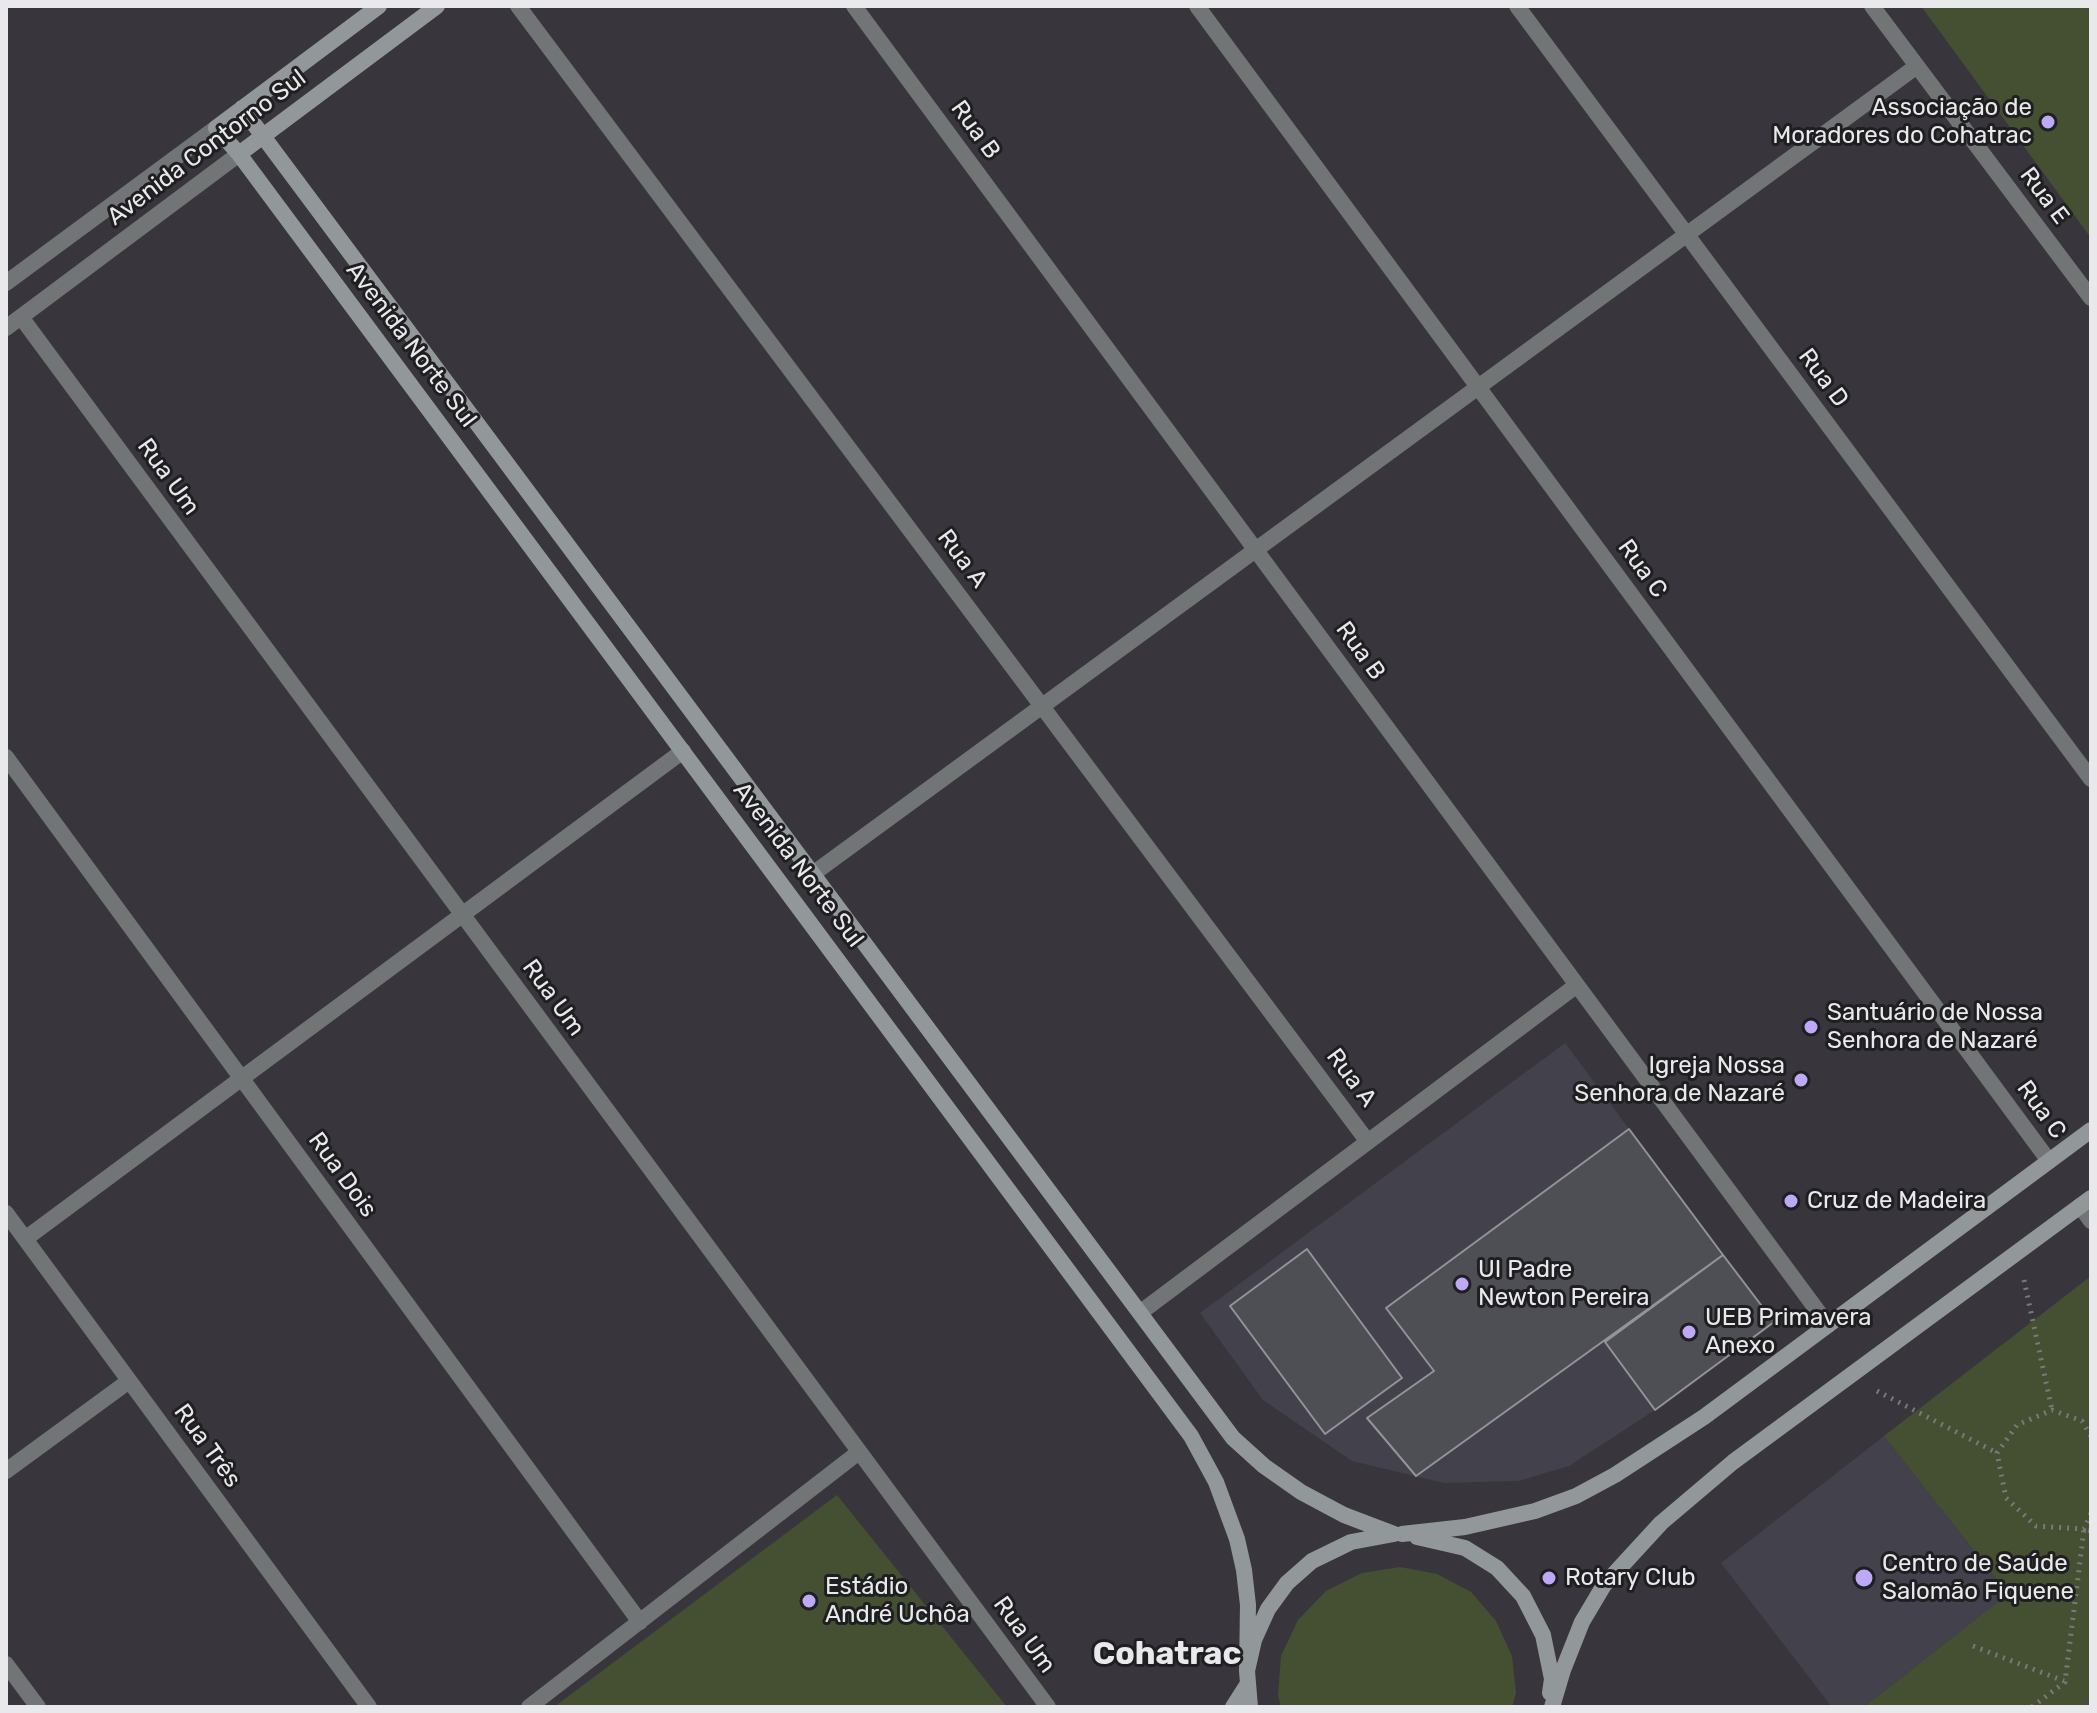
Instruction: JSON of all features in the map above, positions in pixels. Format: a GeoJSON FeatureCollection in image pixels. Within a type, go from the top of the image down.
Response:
{"type":"FeatureCollection","features":[{"type":"Feature","properties":{"kind":"main road","name":"Avenida Contorno Sul"},"geometry":{"type":"LineString","coordinates":[[216,128],[379,6]]}},
{"type":"Feature","properties":{"kind":"main road","name":"Avenida Contorno Sul"},"geometry":{"type":"LineString","coordinates":[[239,154],[437,6]]}},
{"type":"Feature","properties":{"kind":"main road","name":"Avenida Norte Sul"},"geometry":{"type":"LineString","coordinates":[[242,108],[1233,1438],[1264,1466],[1301,1492],[1334,1509],[1398,1534]]}},
{"type":"Feature","properties":{"kind":"main road","name":"Avenida Norte Sul"},"geometry":{"type":"LineString","coordinates":[[216,128],[239,154],[1191,1436],[1228,1510],[1242,1560],[1248,1605],[1247,1678]]}},
{"type":"Feature","properties":{"kind":"main road"},"geometry":{"type":"LineString","coordinates":[[1233,1707],[1247,1678],[1254,1640],[1268,1609],[1287,1583],[1312,1561],[1351,1542],[1493,1522],[1576,1496],[1666,1443],[2091,1130]]}},
{"type":"Feature","properties":{"kind":"main road"},"geometry":{"type":"LineString","coordinates":[[1550,1707],[1582,1622],[1604,1585],[1661,1523],[1699,1489],[2085,1202]]}},
{"type":"Feature","properties":{"kind":"main road"},"geometry":{"type":"LineString","coordinates":[[1398,1534],[1465,1548],[1497,1568],[1523,1596],[1543,1635],[1552,1679],[1550,1707]]}},
{"type":"Feature","properties":{"kind":"main road"},"geometry":{"type":"LineString","coordinates":[[1247,1678],[1250,1707]]}},
{"type":"Feature","properties":{"kind":"street","name":"Rua A"},"geometry":{"type":"LineString","coordinates":[[518,6],[1368,1142]]}},
{"type":"Feature","properties":{"kind":"street","name":"Rua B"},"geometry":{"type":"LineString","coordinates":[[854,6],[1828,1325]]}},
{"type":"Feature","properties":{"kind":"street","name":"Rua C"},"geometry":{"type":"LineString","coordinates":[[1197,6],[2049,1161]]}},
{"type":"Feature","properties":{"kind":"street","name":"Rua D"},"geometry":{"type":"LineString","coordinates":[[1517,6],[2091,779]]}},
{"type":"Feature","properties":{"kind":"street","name":"Rua E"},"geometry":{"type":"LineString","coordinates":[[1872,6],[2091,298]]}},
{"type":"Feature","properties":{"kind":"street"},"geometry":{"type":"LineString","coordinates":[[814,873],[1917,66]]}},
{"type":"Feature","properties":{"kind":"street","name":"Avenida Contorno Sul"},"geometry":{"type":"LineString","coordinates":[[6,283],[216,128]]}},
{"type":"Feature","properties":{"kind":"street","name":"Avenida Contorno Sul"},"geometry":{"type":"LineString","coordinates":[[6,328],[239,154]]}},
{"type":"Feature","properties":{"kind":"street","name":"Rua Um"},"geometry":{"type":"LineString","coordinates":[[21,317],[1048,1707]]}},
{"type":"Feature","properties":{"kind":"street"},"geometry":{"type":"LineString","coordinates":[[25,1239],[683,751]]}},
{"type":"Feature","properties":{"kind":"street","name":"Rua Dois"},"geometry":{"type":"LineString","coordinates":[[6,757],[640,1622]]}},
{"type":"Feature","properties":{"kind":"street"},"geometry":{"type":"LineString","coordinates":[[1141,1312],[1577,985]]}},
{"type":"Feature","properties":{"kind":"street"},"geometry":{"type":"LineString","coordinates":[[2085,1202],[2091,1221]]}},
{"type":"Feature","properties":{"kind":"street","name":"Rua Três"},"geometry":{"type":"LineString","coordinates":[[6,1213],[369,1707]]}},
{"type":"Feature","properties":{"kind":"street"},"geometry":{"type":"LineString","coordinates":[[6,1471],[129,1381]]}},
{"type":"Feature","properties":{"kind":"street"},"geometry":{"type":"LineString","coordinates":[[529,1707],[859,1452]]}},
{"type":"Feature","properties":{"kind":"street"},"geometry":{"type":"LineString","coordinates":[[6,1664],[38,1707]]}},
{"type":"Feature","properties":{"kind":"path"},"geometry":{"type":"LineString","coordinates":[[2018,1252],[2052,1410]]}},
{"type":"Feature","properties":{"kind":"path"},"geometry":{"type":"LineString","coordinates":[[1848,1377],[1997,1453]]}},
{"type":"Feature","properties":{"kind":"path"},"geometry":{"type":"LineString","coordinates":[[2088,1530],[2036,1526],[2006,1498],[1997,1453],[2017,1425],[2052,1410],[2082,1421],[2091,1436]]}},
{"type":"Feature","properties":{"kind":"path"},"geometry":{"type":"LineString","coordinates":[[2032,1707],[2065,1682],[2091,1513]]}},
{"type":"Feature","properties":{"kind":"path"},"geometry":{"type":"LineString","coordinates":[[1973,1646],[2065,1682]]}},
{"type":"Feature","properties":{"kind":"shaded area","name":"UI Padre Newton Pereira"},"geometry":{"type":"Polygon","coordinates":[[[1565,1043],[1723,1255],[1605,1342],[1655,1410],[1569,1466],[1518,1481],[1444,1483],[1352,1461],[1263,1400],[1200,1313],[1565,1043]]]}},
{"type":"Feature","properties":{"kind":"shaded area","name":"Centro de Saúde Salomão Fiquene"},"geometry":{"type":"Polygon","coordinates":[[[1884,1436],[2008,1594],[1864,1707],[1832,1707],[1721,1563],[1884,1436]]]}},
{"type":"Feature","properties":{"kind":"green space","name":"Associação de Moradores do Cohatrac"},"geometry":{"type":"Polygon","coordinates":[[[1921,6],[2091,6],[2091,238],[1921,6]]]}},
{"type":"Feature","properties":{"kind":"green space"},"geometry":{"type":"Polygon","coordinates":[[[2091,1276],[2091,1707],[1864,1707],[2008,1594],[1884,1436],[2091,1276]]]}},
{"type":"Feature","properties":{"kind":"green space","name":"Estádio André Uchôa"},"geometry":{"type":"Polygon","coordinates":[[[837,1495],[1007,1707],[554,1707],[837,1495]]]}},
{"type":"Feature","properties":{"kind":"green space"},"geometry":{"type":"Polygon","coordinates":[[[1400,1567],[1437,1574],[1471,1592],[1496,1621],[1512,1656],[1516,1693],[1512,1707],[1281,1707],[1278,1695],[1281,1656],[1298,1620],[1326,1591],[1362,1573],[1400,1567]]]}},
{"type":"Feature","properties":{"kind":"building"},"geometry":{"type":"Polygon","coordinates":[[[1629,1129],[1723,1255],[1416,1476],[1367,1418],[1434,1371],[1386,1308],[1629,1129]]]}},
{"type":"Feature","properties":{"kind":"building"},"geometry":{"type":"Polygon","coordinates":[[[1307,1249],[1402,1378],[1325,1434],[1230,1306],[1307,1249]]]}},
{"type":"Feature","properties":{"kind":"building","name":"UEB Primavera Anexo"},"geometry":{"type":"Polygon","coordinates":[[[1723,1255],[1774,1322],[1655,1410],[1605,1342],[1723,1255]]]}},
{"type":"Feature","properties":{"kind":"place","name":"Associação de Moradores do Cohatrac"},"geometry":{"type":"Point","coordinates":[2048,122]}},
{"type":"Feature","properties":{"kind":"place","name":"Santuário de Nossa Senhora de Nazaré"},"geometry":{"type":"Point","coordinates":[1811,1027]}},
{"type":"Feature","properties":{"kind":"place","name":"Igreja Nossa Senhora de Nazaré"},"geometry":{"type":"Point","coordinates":[1801,1080]}},
{"type":"Feature","properties":{"kind":"place","name":"Cruz de Madeira"},"geometry":{"type":"Point","coordinates":[1791,1201]}},
{"type":"Feature","properties":{"kind":"place","name":"UI Padre Newton Pereira"},"geometry":{"type":"Point","coordinates":[1462,1284]}},
{"type":"Feature","properties":{"kind":"place","name":"UEB Primavera Anexo"},"geometry":{"type":"Point","coordinates":[1689,1332]}},
{"type":"Feature","properties":{"kind":"place","name":"Rotary Club"},"geometry":{"type":"Point","coordinates":[1549,1578]}},
{"type":"Feature","properties":{"kind":"place","name":"Centro de Saúde Salomão Fiquene"},"geometry":{"type":"Point","coordinates":[1864,1578]}},
{"type":"Feature","properties":{"kind":"place","name":"Estádio André Uchôa"},"geometry":{"type":"Point","coordinates":[809,1601]}},
{"type":"Feature","properties":{"kind":"district","name":"Cohatrac"},"geometry":{"type":"Point","coordinates":[1167,1655]}}]}
